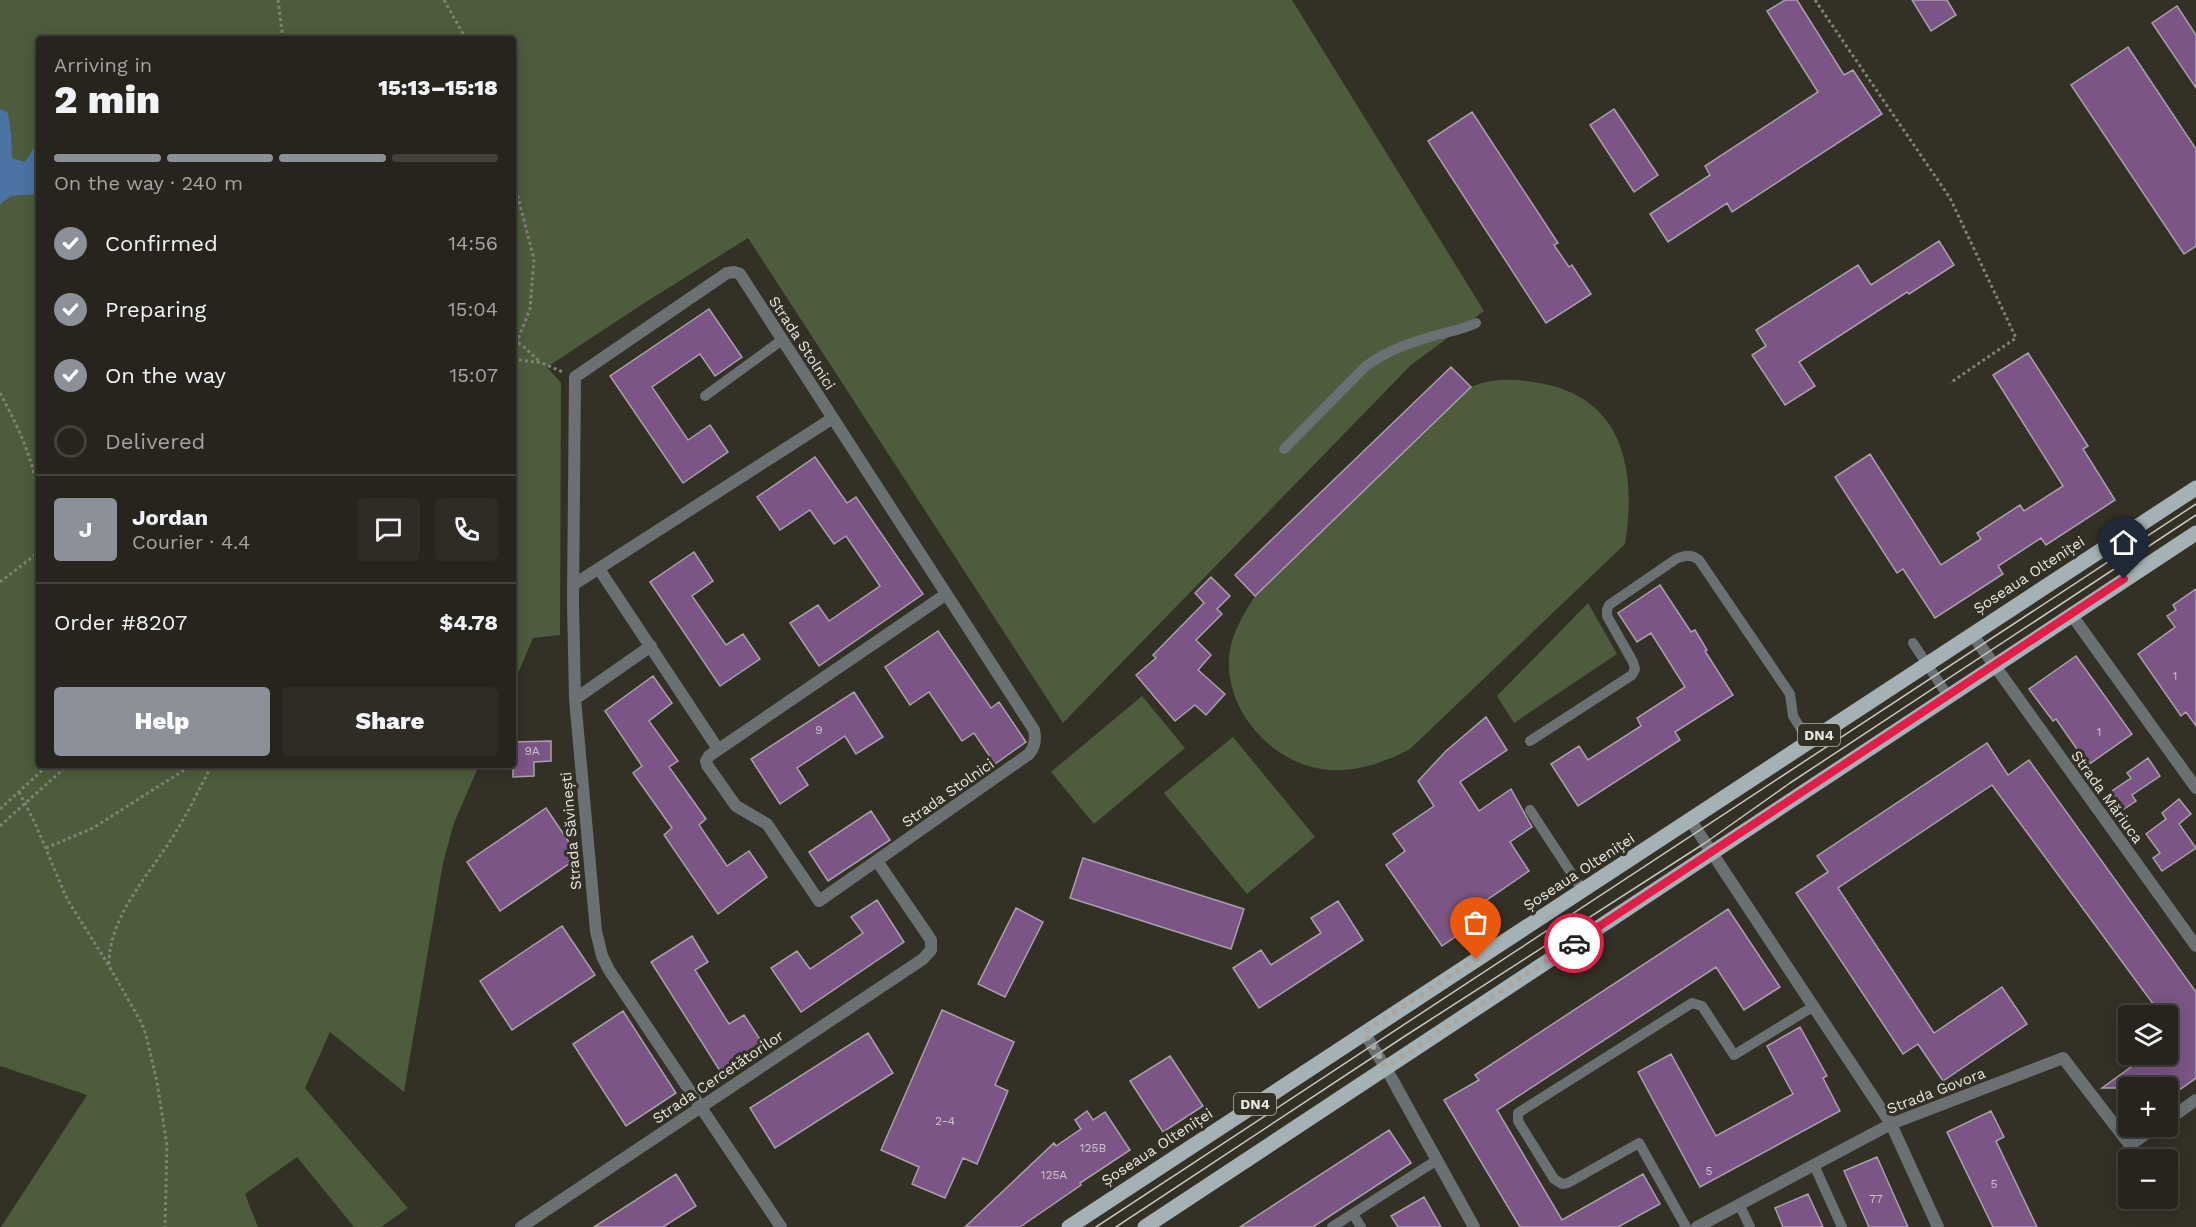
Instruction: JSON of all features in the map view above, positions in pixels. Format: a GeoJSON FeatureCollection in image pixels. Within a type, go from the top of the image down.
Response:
{"type":"FeatureCollection","features":[{"type":"Feature","properties":{"kind":"main road","name":"Șoseaua Olteniței"},"geometry":{"type":"LineString","coordinates":[[1069,1227],[2196,488]]}},
{"type":"Feature","properties":{"kind":"main road","name":"DN4"},"geometry":{"type":"LineString","coordinates":[[1145,1227],[2196,533]]}},
{"type":"Feature","properties":{"kind":"street","name":"Strada Stolnici"},"geometry":{"type":"LineString","coordinates":[[575,377],[727,273],[740,274],[1034,730],[1036,740],[1029,754],[877,861]]}},
{"type":"Feature","properties":{"kind":"street","name":"Strada Săvinești"},"geometry":{"type":"LineString","coordinates":[[575,377],[573,585],[575,699],[596,931],[602,956],[781,1227]]}},
{"type":"Feature","properties":{"kind":"street"},"geometry":{"type":"LineString","coordinates":[[573,585],[833,418]]}},
{"type":"Feature","properties":{"kind":"street"},"geometry":{"type":"LineString","coordinates":[[599,569],[718,749]]}},
{"type":"Feature","properties":{"kind":"street"},"geometry":{"type":"LineString","coordinates":[[877,861],[819,901],[768,825],[736,806],[706,760],[718,749],[945,595]]}},
{"type":"Feature","properties":{"kind":"street"},"geometry":{"type":"LineString","coordinates":[[2071,614],[2196,788]]}},
{"type":"Feature","properties":{"kind":"street","name":"Șoseaua Olteniței"},"geometry":{"type":"LineString","coordinates":[[1972,634],[1994,665]]}},
{"type":"Feature","properties":{"kind":"street"},"geometry":{"type":"LineString","coordinates":[[575,699],[651,646]]}},
{"type":"Feature","properties":{"kind":"street","name":"Strada Măriuca"},"geometry":{"type":"LineString","coordinates":[[1994,665],[2196,946]]}},
{"type":"Feature","properties":{"kind":"street"},"geometry":{"type":"LineString","coordinates":[[1690,821],[1891,1124],[1938,1227]]}},
{"type":"Feature","properties":{"kind":"street","name":"Strada Cercetătorilor"},"geometry":{"type":"LineString","coordinates":[[521,1227],[923,959],[931,950],[931,940],[877,861]]}},
{"type":"Feature","properties":{"kind":"street"},"geometry":{"type":"LineString","coordinates":[[1364,1032],[1386,1067],[1474,1227]]}},
{"type":"Feature","properties":{"kind":"street","name":"Strada Govora"},"geometry":{"type":"LineString","coordinates":[[1697,1227],[1891,1124],[2063,1058],[2118,1129]]}},
{"type":"Feature","properties":{"kind":"street"},"geometry":{"type":"LineString","coordinates":[[2178,1113],[2196,1101]]}},
{"type":"Feature","properties":{"kind":"street","name":"Strada Govora"},"geometry":{"type":"LineString","coordinates":[[2124,1137],[2130,1145],[2141,1137]]}},
{"type":"Feature","properties":{"kind":"lane"},"geometry":{"type":"LineString","coordinates":[[1284,449],[1366,366],[1379,356],[1392,349],[1465,329],[1476,323]]}},
{"type":"Feature","properties":{"kind":"lane"},"geometry":{"type":"LineString","coordinates":[[705,396],[782,339]]}},
{"type":"Feature","properties":{"kind":"lane"},"geometry":{"type":"LineString","coordinates":[[1530,741],[1632,675],[1635,669],[1633,662],[1607,616],[1606,610],[1609,605],[1676,560],[1694,556],[1699,560],[1790,694],[1793,716],[1809,742]]}},
{"type":"Feature","properties":{"kind":"lane"},"geometry":{"type":"LineString","coordinates":[[1913,643],[1948,696]]}},
{"type":"Feature","properties":{"kind":"lane"},"geometry":{"type":"LineString","coordinates":[[1530,810],[1583,891]]}},
{"type":"Feature","properties":{"kind":"lane"},"geometry":{"type":"LineString","coordinates":[[1686,1227],[1639,1143],[1563,1184],[1553,1177],[1518,1121],[1518,1113],[1692,1003],[1702,1006],[1734,1055],[1814,1006]]}},
{"type":"Feature","properties":{"kind":"lane"},"geometry":{"type":"LineString","coordinates":[[1332,1227],[1437,1160]]}},
{"type":"Feature","properties":{"kind":"lane"},"geometry":{"type":"LineString","coordinates":[[1814,1165],[1842,1227]]}},
{"type":"Feature","properties":{"kind":"lane"},"geometry":{"type":"LineString","coordinates":[[1739,1204],[1750,1227]]}},
{"type":"Feature","properties":{"kind":"lane"},"geometry":{"type":"LineString","coordinates":[[1353,1214],[1361,1227]]}},
{"type":"Feature","properties":{"kind":"path"},"geometry":{"type":"LineString","coordinates":[[278,0],[283,36]]}},
{"type":"Feature","properties":{"kind":"path"},"geometry":{"type":"LineString","coordinates":[[444,0],[464,36]]}},
{"type":"Feature","properties":{"kind":"path"},"geometry":{"type":"LineString","coordinates":[[1815,0],[1950,198],[2016,338],[1950,383]]}},
{"type":"Feature","properties":{"kind":"path"},"geometry":{"type":"LineString","coordinates":[[516,190],[534,259],[530,309],[516,339]]}},
{"type":"Feature","properties":{"kind":"path"},"geometry":{"type":"LineString","coordinates":[[516,342],[542,363]]}},
{"type":"Feature","properties":{"kind":"path"},"geometry":{"type":"LineString","coordinates":[[516,359],[542,363],[575,377]]}},
{"type":"Feature","properties":{"kind":"path"},"geometry":{"type":"LineString","coordinates":[[0,393],[16,423],[36,478]]}},
{"type":"Feature","properties":{"kind":"path"},"geometry":{"type":"LineString","coordinates":[[0,582],[36,554]]}},
{"type":"Feature","properties":{"kind":"path"},"geometry":{"type":"LineString","coordinates":[[0,809],[45,768]]}},
{"type":"Feature","properties":{"kind":"path"},"geometry":{"type":"LineString","coordinates":[[0,826],[65,768]]}},
{"type":"Feature","properties":{"kind":"path"},"geometry":{"type":"LineString","coordinates":[[46,848],[93,828],[187,768]]}},
{"type":"Feature","properties":{"kind":"path"},"geometry":{"type":"LineString","coordinates":[[109,966],[109,951],[115,930],[141,881],[176,831],[210,768]]}},
{"type":"Feature","properties":{"kind":"path"},"geometry":{"type":"LineString","coordinates":[[19,792],[78,918],[109,966],[146,1035],[157,1082],[167,1146],[165,1227]]}},
{"type":"Feature","properties":{"kind":"green space"},"geometry":{"type":"Polygon","coordinates":[[[0,0],[1292,0],[1484,311],[1411,365],[1063,723],[748,238],[547,367],[561,383],[560,635],[533,638],[516,678],[516,36],[36,36],[36,768],[478,768],[454,823],[443,863],[404,1092],[330,1032],[305,1088],[408,1208],[381,1227],[354,1227],[297,1157],[245,1194],[258,1227],[1,1227],[87,1095],[0,1066],[0,0]]]}},
{"type":"Feature","properties":{"kind":"green space"},"geometry":{"type":"Polygon","coordinates":[[[1451,367],[1471,387],[1496,380],[1513,380],[1539,383],[1568,391],[1590,404],[1607,421],[1618,441],[1629,490],[1625,544],[1410,749],[1378,763],[1355,769],[1321,769],[1300,763],[1281,753],[1264,740],[1249,723],[1238,705],[1231,684],[1229,663],[1232,641],[1236,629],[1255,596],[1235,575],[1451,367]]]}},
{"type":"Feature","properties":{"kind":"green space"},"geometry":{"type":"Polygon","coordinates":[[[1588,603],[1617,654],[1514,723],[1497,696],[1588,603]]]}},
{"type":"Feature","properties":{"kind":"green space"},"geometry":{"type":"Polygon","coordinates":[[[1142,696],[1185,748],[1094,824],[1051,772],[1142,696]]]}},
{"type":"Feature","properties":{"kind":"green space"},"geometry":{"type":"Polygon","coordinates":[[[1233,737],[1315,837],[1247,894],[1164,793],[1233,737]]]}},
{"type":"Feature","properties":{"kind":"water"},"geometry":{"type":"Polygon","coordinates":[[[0,109],[8,113],[12,158],[25,162],[36,145],[36,194],[11,196],[0,204],[0,109]]]}},
{"type":"Feature","properties":{"kind":"building"},"geometry":{"type":"Polygon","coordinates":[[[1785,0],[1797,0],[1844,75],[1853,70],[1882,114],[1732,212],[1727,203],[1668,242],[1650,214],[1710,175],[1705,166],[1818,92],[1767,11],[1785,0]]]}},
{"type":"Feature","properties":{"kind":"building"},"geometry":{"type":"Polygon","coordinates":[[[1912,0],[1947,0],[1956,15],[1931,31],[1912,0]]]}},
{"type":"Feature","properties":{"kind":"building"},"geometry":{"type":"Polygon","coordinates":[[[2177,6],[2196,35],[2196,88],[2152,23],[2177,6]]]}},
{"type":"Feature","properties":{"kind":"building"},"geometry":{"type":"Polygon","coordinates":[[[2128,47],[2196,149],[2196,246],[2184,254],[2071,85],[2128,47]]]}},
{"type":"Feature","properties":{"kind":"building"},"geometry":{"type":"Polygon","coordinates":[[[1614,109],[1658,175],[1634,192],[1590,125],[1614,109]]]}},
{"type":"Feature","properties":{"kind":"building"},"geometry":{"type":"Polygon","coordinates":[[[1472,112],[1558,243],[1554,245],[1569,267],[1572,265],[1591,294],[1546,323],[1428,141],[1472,112]]]}},
{"type":"Feature","properties":{"kind":"building"},"geometry":{"type":"Polygon","coordinates":[[[1939,241],[1954,265],[1909,294],[1907,292],[1799,362],[1815,386],[1785,405],[1752,355],[1766,346],[1756,330],[1858,265],[1871,285],[1939,241]]]}},
{"type":"Feature","properties":{"kind":"building"},"geometry":{"type":"Polygon","coordinates":[[[709,309],[742,357],[715,376],[700,354],[652,387],[688,440],[710,425],[728,452],[683,483],[610,376],[709,309]]]}},
{"type":"Feature","properties":{"kind":"building"},"geometry":{"type":"Polygon","coordinates":[[[2028,353],[2088,446],[2083,449],[2115,500],[2046,545],[2041,538],[1998,566],[2003,574],[1935,618],[1903,569],[1897,573],[1835,477],[1870,454],[1941,565],[1981,539],[1977,533],[2020,505],[2024,511],[2063,486],[1993,375],[2028,353]]]}},
{"type":"Feature","properties":{"kind":"building"},"geometry":{"type":"Polygon","coordinates":[[[1451,367],[1471,387],[1255,596],[1235,575],[1451,367]]]}},
{"type":"Feature","properties":{"kind":"building"},"geometry":{"type":"Polygon","coordinates":[[[815,457],[847,503],[856,497],[923,594],[819,666],[790,623],[818,605],[829,621],[880,586],[846,536],[834,544],[810,510],[780,530],[757,497],[815,457]]]}},
{"type":"Feature","properties":{"kind":"building"},"geometry":{"type":"Polygon","coordinates":[[[694,552],[713,581],[692,596],[726,645],[743,634],[760,659],[720,686],[650,582],[694,552]]]}},
{"type":"Feature","properties":{"kind":"building"},"geometry":{"type":"Polygon","coordinates":[[[1211,577],[1230,596],[1217,609],[1222,614],[1196,640],[1211,655],[1198,670],[1225,694],[1206,715],[1195,705],[1175,721],[1136,675],[1156,658],[1153,655],[1204,603],[1195,593],[1211,577]]]}},
{"type":"Feature","properties":{"kind":"building"},"geometry":{"type":"Polygon","coordinates":[[[1660,585],[1691,632],[1695,630],[1707,650],[1705,651],[1733,695],[1675,732],[1680,740],[1578,806],[1551,764],[1579,746],[1588,760],[1641,726],[1637,718],[1685,687],[1651,633],[1637,642],[1618,613],[1660,585]]]}},
{"type":"Feature","properties":{"kind":"building"},"geometry":{"type":"Polygon","coordinates":[[[2196,589],[2196,726],[2186,712],[2181,716],[2138,654],[2175,627],[2167,616],[2176,610],[2173,605],[2196,589]]]}},
{"type":"Feature","properties":{"kind":"building"},"geometry":{"type":"Polygon","coordinates":[[[938,631],[991,708],[999,702],[1026,742],[995,764],[974,733],[962,741],[929,692],[910,705],[885,667],[938,631]]]}},
{"type":"Feature","properties":{"kind":"building"},"geometry":{"type":"Polygon","coordinates":[[[2076,656],[2132,734],[2088,765],[2056,719],[2053,721],[2029,689],[2076,656]]]}},
{"type":"Feature","properties":{"kind":"building"},"geometry":{"type":"Polygon","coordinates":[[[653,676],[672,703],[649,721],[678,761],[669,767],[706,819],[699,825],[727,866],[749,851],[767,877],[718,914],[664,835],[672,828],[633,773],[642,766],[605,711],[653,676]]]}},
{"type":"Feature","properties":{"kind":"building"},"geometry":{"type":"Polygon","coordinates":[[[854,692],[883,737],[856,754],[845,736],[797,768],[808,785],[780,804],[751,759],[854,692]]]}},
{"type":"Feature","properties":{"kind":"building"},"geometry":{"type":"Polygon","coordinates":[[[1486,717],[1507,750],[1460,782],[1479,811],[1511,789],[1532,827],[1510,842],[1529,871],[1487,900],[1494,910],[1442,946],[1386,865],[1405,851],[1393,834],[1434,806],[1418,781],[1446,751],[1486,717]]]}},
{"type":"Feature","properties":{"kind":"building"},"geometry":{"type":"Polygon","coordinates":[[[551,741],[551,761],[534,762],[534,776],[513,777],[513,768],[516,768],[516,742],[551,741]]]}},
{"type":"Feature","properties":{"kind":"building"},"geometry":{"type":"Polygon","coordinates":[[[1987,743],[2008,775],[2029,760],[2196,992],[2196,1078],[2178,1091],[2178,1077],[2118,1077],[2118,1088],[2102,1088],[2134,1065],[2178,1065],[2178,1005],[2154,1005],[1992,785],[1838,888],[1934,1033],[2002,987],[2027,1024],[1943,1081],[1918,1044],[1903,1054],[1796,893],[1828,872],[1817,856],[1987,743]]]}},
{"type":"Feature","properties":{"kind":"building"},"geometry":{"type":"Polygon","coordinates":[[[2148,758],[2160,776],[2132,795],[2136,801],[2118,813],[2115,807],[2111,809],[2103,797],[2131,778],[2127,773],[2148,758]]]}},
{"type":"Feature","properties":{"kind":"building"},"geometry":{"type":"Polygon","coordinates":[[[2179,799],[2191,814],[2179,824],[2196,848],[2162,871],[2153,858],[2160,853],[2146,834],[2166,819],[2162,813],[2179,799]]]}},
{"type":"Feature","properties":{"kind":"building"},"geometry":{"type":"Polygon","coordinates":[[[546,808],[579,857],[500,911],[467,862],[546,808]]]}},
{"type":"Feature","properties":{"kind":"building"},"geometry":{"type":"Polygon","coordinates":[[[871,811],[890,840],[828,881],[809,852],[871,811]]]}},
{"type":"Feature","properties":{"kind":"building"},"geometry":{"type":"Polygon","coordinates":[[[1083,858],[1244,909],[1231,949],[1070,898],[1083,858]]]}},
{"type":"Feature","properties":{"kind":"building"},"geometry":{"type":"Polygon","coordinates":[[[877,900],[904,942],[801,1012],[771,968],[797,951],[810,969],[863,933],[851,917],[877,900]]]}},
{"type":"Feature","properties":{"kind":"building"},"geometry":{"type":"Polygon","coordinates":[[[1338,901],[1363,940],[1259,1008],[1233,968],[1261,950],[1271,965],[1321,933],[1311,918],[1338,901]]]}},
{"type":"Feature","properties":{"kind":"building"},"geometry":{"type":"Polygon","coordinates":[[[1016,908],[1043,922],[1005,997],[978,984],[1016,908]]]}},
{"type":"Feature","properties":{"kind":"building"},"geometry":{"type":"Polygon","coordinates":[[[1728,909],[1780,987],[1744,1010],[1716,967],[1497,1110],[1562,1220],[1643,1174],[1660,1204],[1618,1227],[1520,1227],[1444,1100],[1479,1080],[1475,1075],[1728,909]]]}},
{"type":"Feature","properties":{"kind":"building"},"geometry":{"type":"Polygon","coordinates":[[[562,926],[595,975],[512,1030],[480,981],[562,926]]]}},
{"type":"Feature","properties":{"kind":"building"},"geometry":{"type":"Polygon","coordinates":[[[692,936],[708,962],[695,970],[729,1024],[744,1015],[763,1044],[720,1071],[651,962],[692,936]]]}},
{"type":"Feature","properties":{"kind":"building"},"geometry":{"type":"Polygon","coordinates":[[[942,1010],[1014,1042],[995,1085],[1008,1091],[977,1164],[963,1158],[945,1198],[912,1184],[919,1167],[881,1150],[942,1010]]]}},
{"type":"Feature","properties":{"kind":"building"},"geometry":{"type":"Polygon","coordinates":[[[623,1011],[676,1093],[626,1126],[573,1044],[623,1011]]]}},
{"type":"Feature","properties":{"kind":"building"},"geometry":{"type":"Polygon","coordinates":[[[1800,1027],[1827,1076],[1823,1078],[1840,1111],[1700,1187],[1638,1072],[1671,1054],[1716,1136],[1793,1094],[1767,1046],[1800,1027]]]}},
{"type":"Feature","properties":{"kind":"building"},"geometry":{"type":"Polygon","coordinates":[[[868,1033],[893,1073],[775,1148],[750,1108],[868,1033]]]}},
{"type":"Feature","properties":{"kind":"building"},"geometry":{"type":"Polygon","coordinates":[[[1170,1056],[1203,1106],[1163,1132],[1130,1081],[1170,1056]]]}},
{"type":"Feature","properties":{"kind":"building"},"geometry":{"type":"Polygon","coordinates":[[[1087,1111],[1093,1120],[1105,1112],[1130,1150],[1020,1227],[965,1227],[1054,1143],[1056,1146],[1081,1129],[1075,1120],[1087,1111]]]}},
{"type":"Feature","properties":{"kind":"building"},"geometry":{"type":"Polygon","coordinates":[[[1991,1111],[2004,1137],[1996,1141],[2037,1227],[1993,1227],[1947,1132],[1991,1111]]]}},
{"type":"Feature","properties":{"kind":"building"},"geometry":{"type":"Polygon","coordinates":[[[1389,1130],[1411,1163],[1313,1227],[1240,1227],[1389,1130]]]}},
{"type":"Feature","properties":{"kind":"building"},"geometry":{"type":"Polygon","coordinates":[[[1877,1157],[1908,1227],[1869,1227],[1844,1171],[1877,1157]]]}},
{"type":"Feature","properties":{"kind":"building"},"geometry":{"type":"Polygon","coordinates":[[[676,1174],[696,1206],[663,1227],[594,1227],[676,1174]]]}},
{"type":"Feature","properties":{"kind":"building"},"geometry":{"type":"Polygon","coordinates":[[[1808,1194],[1823,1227],[1783,1227],[1775,1208],[1808,1194]]]}},
{"type":"Feature","properties":{"kind":"building"},"geometry":{"type":"Polygon","coordinates":[[[1424,1197],[1441,1227],[1398,1227],[1391,1216],[1424,1197]]]}},
{"type":"Feature","properties":{"kind":"tram line"},"geometry":{"type":"LineString","coordinates":[[1096,1227],[2196,504]]}},
{"type":"Feature","properties":{"kind":"tram line"},"geometry":{"type":"LineString","coordinates":[[1116,1227],[1405,1036],[1705,843],[1790,783],[2196,515]]}},
{"type":"Feature","properties":{"kind":"way so far"},"geometry":{"type":"LineString","coordinates":[[1476,959],[1364,1032],[1386,1067],[1574,943]]}},
{"type":"Feature","properties":{"kind":"route"},"geometry":{"type":"LineString","coordinates":[[1574,943],[2124,579]]}}]}
